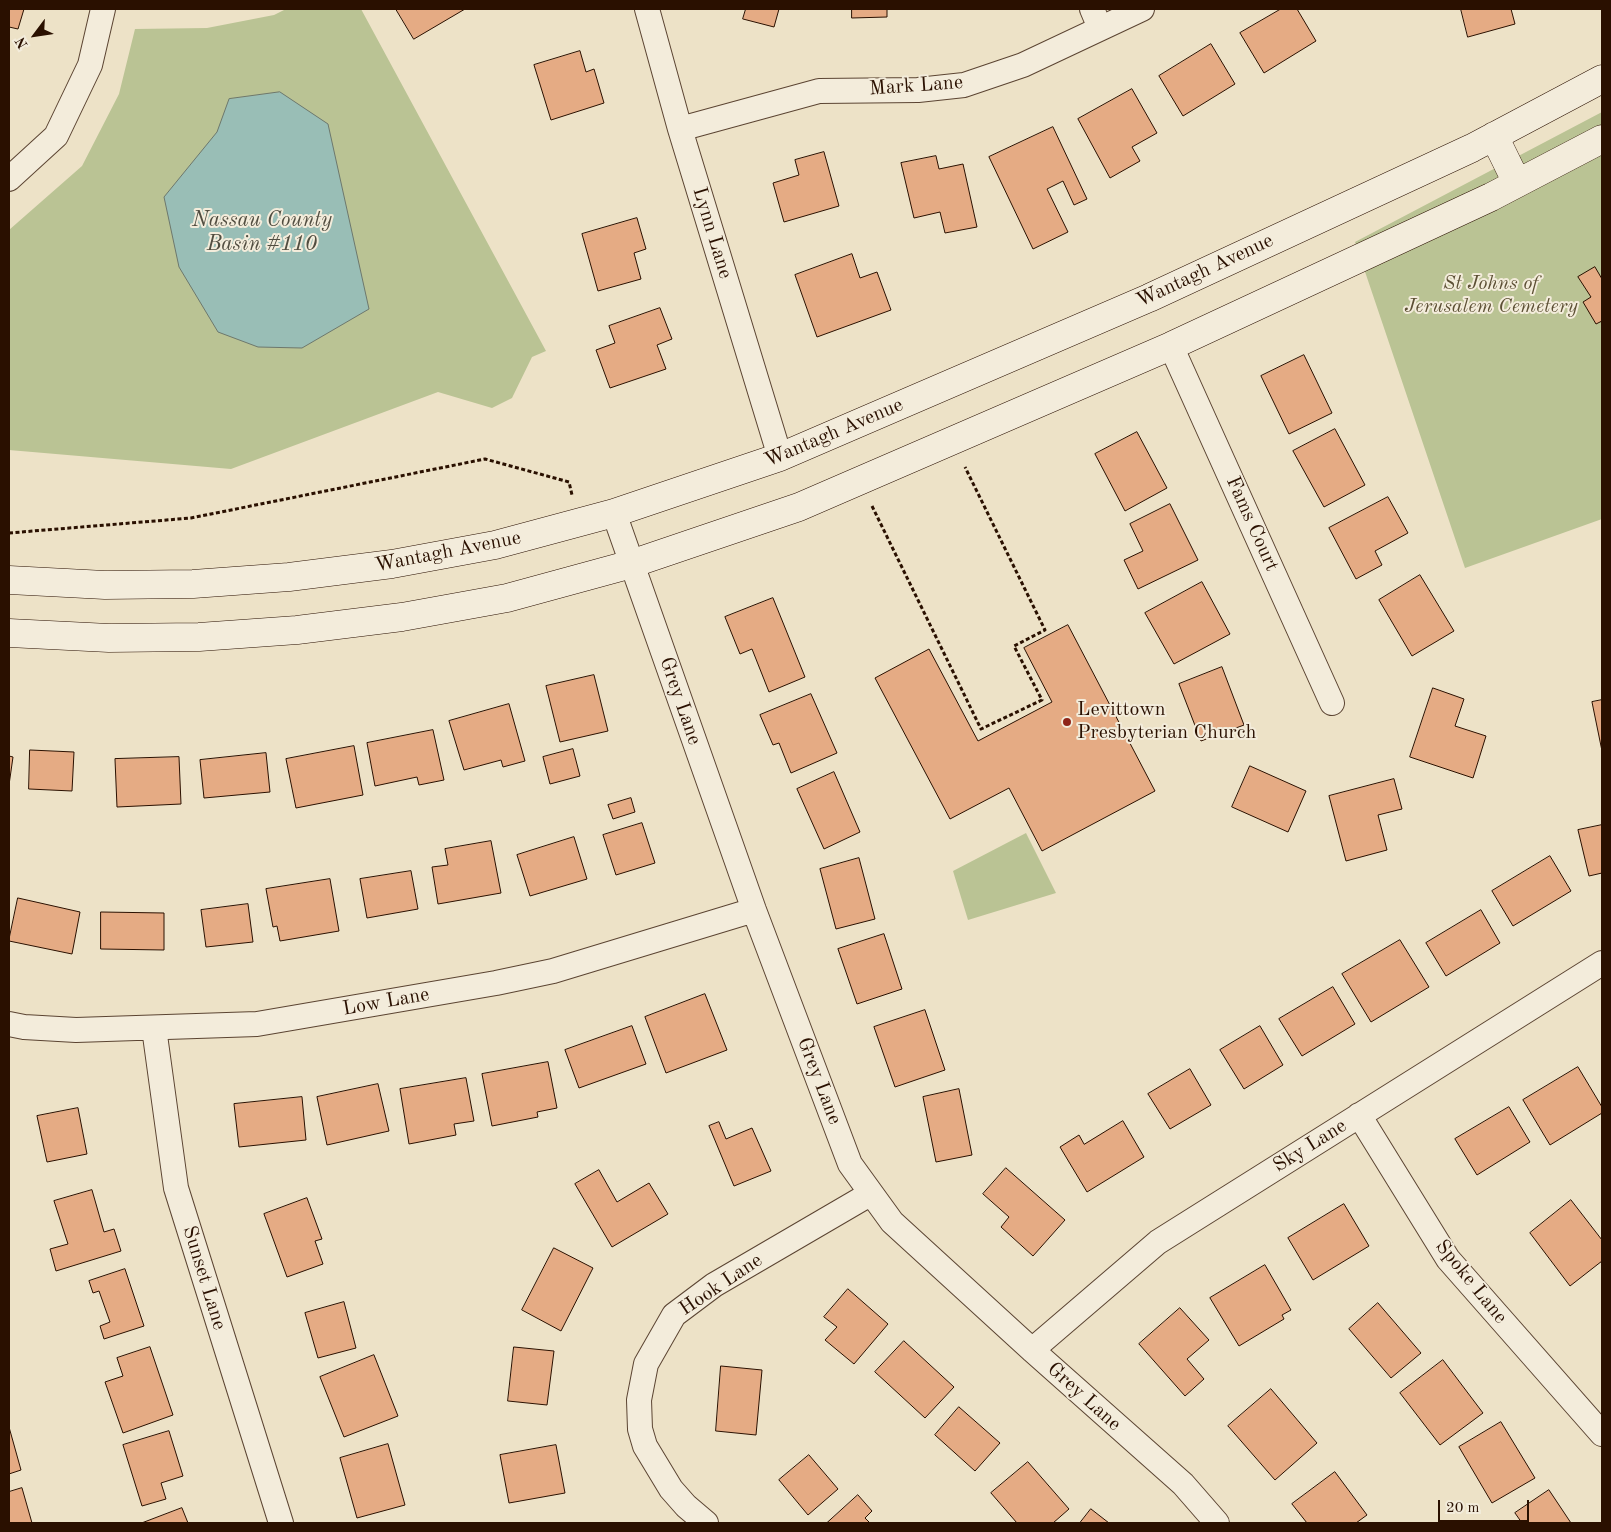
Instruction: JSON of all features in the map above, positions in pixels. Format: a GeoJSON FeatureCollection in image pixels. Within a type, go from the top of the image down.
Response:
{"type":"FeatureCollection","features":[{"type":"Feature","properties":{"kind":"main road","name":"Wantagh Avenue"},"geometry":{"type":"LineString","coordinates":[[9,580],[105,585],[193,584],[289,577],[392,564],[486,547],[614,513],[780,458],[1149,298],[1494,136],[1602,80]]}},
{"type":"Feature","properties":{"kind":"main road"},"geometry":{"type":"LineString","coordinates":[[1494,136],[1517,183]]}},
{"type":"Feature","properties":{"kind":"main road"},"geometry":{"type":"LineString","coordinates":[[9,633],[109,638],[199,637],[297,630],[402,617],[507,598],[632,563],[799,507],[1171,346],[1491,197],[1602,139]]}},
{"type":"Feature","properties":{"kind":"street"},"geometry":{"type":"LineString","coordinates":[[9,179],[56,136],[90,65],[103,9]]}},
{"type":"Feature","properties":{"kind":"street","name":"Lynn Lane"},"geometry":{"type":"LineString","coordinates":[[647,9],[680,128],[780,458]]}},
{"type":"Feature","properties":{"kind":"street","name":"Mark Lane"},"geometry":{"type":"LineString","coordinates":[[680,128],[819,91],[918,90],[964,85],[1023,65],[1096,18],[1142,9]]}},
{"type":"Feature","properties":{"kind":"street","name":"Fams Court"},"geometry":{"type":"LineString","coordinates":[[1171,346],[1332,703]]}},
{"type":"Feature","properties":{"kind":"street","name":"Grey Lane"},"geometry":{"type":"LineString","coordinates":[[614,513],[754,910],[850,1164],[892,1222],[1183,1484],[1217,1523]]}},
{"type":"Feature","properties":{"kind":"street","name":"Low Lane"},"geometry":{"type":"LineString","coordinates":[[9,1024],[76,1030],[257,1024],[496,983],[553,971],[754,910]]}},
{"type":"Feature","properties":{"kind":"street","name":"Sky Lane"},"geometry":{"type":"LineString","coordinates":[[1032,1350],[1158,1242],[1602,962]]}},
{"type":"Feature","properties":{"kind":"street","name":"Sunset Lane"},"geometry":{"type":"LineString","coordinates":[[154,1028],[176,1188],[281,1523]]}},
{"type":"Feature","properties":{"kind":"street","name":"Spoke Lane"},"geometry":{"type":"LineString","coordinates":[[1359,1115],[1448,1259],[1602,1434]]}},
{"type":"Feature","properties":{"kind":"street","name":"Hook Lane"},"geometry":{"type":"LineString","coordinates":[[706,1523],[686,1506],[671,1489],[645,1446],[640,1428],[639,1400],[646,1364],[674,1315],[714,1285],[870,1194]]}},
{"type":"Feature","properties":{"kind":"path"},"geometry":{"type":"LineString","coordinates":[[860,481],[980,729],[1042,700],[1014,646],[1045,630],[952,441]]}},
{"type":"Feature","properties":{"kind":"path"},"geometry":{"type":"LineString","coordinates":[[9,533],[191,518],[485,458],[569,482],[580,522]]}},
{"type":"Feature","properties":{"kind":"green space"},"geometry":{"type":"Polygon","coordinates":[[[286,9],[361,9],[546,351],[532,357],[512,398],[492,408],[438,392],[231,469],[9,450],[9,230],[82,166],[119,94],[135,29],[207,28],[274,15],[286,9]]]}},
{"type":"Feature","properties":{"kind":"green space","name":"St Johns of Jerusalem Cemetery"},"geometry":{"type":"Polygon","coordinates":[[[1602,112],[1602,519],[1465,568],[1355,242],[1602,112]]]}},
{"type":"Feature","properties":{"kind":"green space"},"geometry":{"type":"Polygon","coordinates":[[[1026,833],[1056,893],[968,920],[953,871],[1026,833]]]}},
{"type":"Feature","properties":{"kind":"water","name":"Nassau County Basin #110"},"geometry":{"type":"Polygon","coordinates":[[[280,92],[328,124],[369,309],[302,348],[258,347],[218,332],[179,267],[164,197],[217,132],[229,99],[280,92]]]}},
{"type":"Feature","properties":{"kind":"building"},"geometry":{"type":"Polygon","coordinates":[[[9,9],[24,9],[18,29],[9,27],[9,9]]]}},
{"type":"Feature","properties":{"kind":"building"},"geometry":{"type":"Polygon","coordinates":[[[396,9],[465,9],[414,39],[396,9]]]}},
{"type":"Feature","properties":{"kind":"building"},"geometry":{"type":"Polygon","coordinates":[[[746,9],[779,9],[774,27],[743,19],[746,9]]]}},
{"type":"Feature","properties":{"kind":"building"},"geometry":{"type":"Polygon","coordinates":[[[852,9],[887,9],[887,17],[852,18],[852,9]]]}},
{"type":"Feature","properties":{"kind":"building"},"geometry":{"type":"Polygon","coordinates":[[[1281,9],[1297,9],[1316,41],[1264,73],[1240,33],[1281,9]]]}},
{"type":"Feature","properties":{"kind":"building"},"geometry":{"type":"Polygon","coordinates":[[[1461,9],[1511,9],[1515,24],[1468,37],[1461,9]]]}},
{"type":"Feature","properties":{"kind":"building"},"geometry":{"type":"Polygon","coordinates":[[[1211,44],[1235,84],[1183,116],[1159,76],[1211,44]]]}},
{"type":"Feature","properties":{"kind":"building"},"geometry":{"type":"Polygon","coordinates":[[[580,51],[586,72],[594,69],[604,103],[551,120],[534,65],[580,51]]]}},
{"type":"Feature","properties":{"kind":"building"},"geometry":{"type":"Polygon","coordinates":[[[1132,89],[1157,133],[1132,147],[1140,161],[1110,178],[1078,119],[1132,89]]]}},
{"type":"Feature","properties":{"kind":"building"},"geometry":{"type":"Polygon","coordinates":[[[1053,127],[1087,199],[1074,205],[1063,181],[1047,189],[1068,232],[1033,249],[989,157],[1053,127]]]}},
{"type":"Feature","properties":{"kind":"building"},"geometry":{"type":"Polygon","coordinates":[[[824,152],[839,206],[784,222],[773,183],[799,175],[795,160],[824,152]]]}},
{"type":"Feature","properties":{"kind":"building"},"geometry":{"type":"Polygon","coordinates":[[[936,156],[939,169],[963,164],[977,227],[945,233],[940,212],[914,218],[901,163],[936,156]]]}},
{"type":"Feature","properties":{"kind":"building"},"geometry":{"type":"Polygon","coordinates":[[[637,218],[646,249],[634,253],[641,279],[598,291],[582,234],[637,218]]]}},
{"type":"Feature","properties":{"kind":"building"},"geometry":{"type":"Polygon","coordinates":[[[852,254],[860,278],[877,272],[891,310],[817,337],[795,275],[852,254]]]}},
{"type":"Feature","properties":{"kind":"building"},"geometry":{"type":"Polygon","coordinates":[[[1595,267],[1602,279],[1602,321],[1596,324],[1583,302],[1591,297],[1578,277],[1595,267]]]}},
{"type":"Feature","properties":{"kind":"building"},"geometry":{"type":"Polygon","coordinates":[[[660,308],[672,339],[657,345],[666,369],[610,388],[596,350],[615,343],[609,326],[660,308]]]}},
{"type":"Feature","properties":{"kind":"building"},"geometry":{"type":"Polygon","coordinates":[[[1304,355],[1332,413],[1289,434],[1261,376],[1304,355]]]}},
{"type":"Feature","properties":{"kind":"building"},"geometry":{"type":"Polygon","coordinates":[[[1335,429],[1365,485],[1324,507],[1293,451],[1335,429]]]}},
{"type":"Feature","properties":{"kind":"building"},"geometry":{"type":"Polygon","coordinates":[[[1137,432],[1167,488],[1125,511],[1095,454],[1137,432]]]}},
{"type":"Feature","properties":{"kind":"building"},"geometry":{"type":"Polygon","coordinates":[[[1388,497],[1408,533],[1375,551],[1382,565],[1356,579],[1329,528],[1388,497]]]}},
{"type":"Feature","properties":{"kind":"building"},"geometry":{"type":"Polygon","coordinates":[[[1170,504],[1198,560],[1138,589],[1124,560],[1143,551],[1130,524],[1170,504]]]}},
{"type":"Feature","properties":{"kind":"building"},"geometry":{"type":"Polygon","coordinates":[[[1420,575],[1454,631],[1412,656],[1379,600],[1420,575]]]}},
{"type":"Feature","properties":{"kind":"building"},"geometry":{"type":"Polygon","coordinates":[[[1202,582],[1230,634],[1174,664],[1145,613],[1202,582]]]}},
{"type":"Feature","properties":{"kind":"building"},"geometry":{"type":"Polygon","coordinates":[[[773,598],[805,677],[769,692],[752,649],[740,654],[725,617],[773,598]]]}},
{"type":"Feature","properties":{"kind":"building","name":"Levittown Presbyterian Church"},"geometry":{"type":"Polygon","coordinates":[[[1068,625],[1155,791],[1042,851],[1009,788],[950,819],[875,678],[929,649],[978,741],[1052,702],[1024,648],[1068,625]]]}},
{"type":"Feature","properties":{"kind":"building"},"geometry":{"type":"Polygon","coordinates":[[[1222,667],[1244,725],[1201,741],[1179,684],[1222,667]]]}},
{"type":"Feature","properties":{"kind":"building"},"geometry":{"type":"Polygon","coordinates":[[[594,675],[608,731],[560,742],[546,686],[594,675]]]}},
{"type":"Feature","properties":{"kind":"building"},"geometry":{"type":"Polygon","coordinates":[[[1433,688],[1464,699],[1455,726],[1486,736],[1473,778],[1410,757],[1433,688]]]}},
{"type":"Feature","properties":{"kind":"building"},"geometry":{"type":"Polygon","coordinates":[[[811,694],[837,753],[791,773],[779,743],[773,745],[760,715],[811,694]]]}},
{"type":"Feature","properties":{"kind":"building"},"geometry":{"type":"Polygon","coordinates":[[[1602,700],[1602,751],[1592,702],[1602,700]]]}},
{"type":"Feature","properties":{"kind":"building"},"geometry":{"type":"Polygon","coordinates":[[[509,704],[525,761],[503,767],[501,760],[464,770],[449,721],[509,704]]]}},
{"type":"Feature","properties":{"kind":"building"},"geometry":{"type":"Polygon","coordinates":[[[433,730],[444,780],[419,785],[417,777],[375,786],[367,743],[433,730]]]}},
{"type":"Feature","properties":{"kind":"building"},"geometry":{"type":"Polygon","coordinates":[[[354,746],[363,795],[296,808],[286,759],[354,746]]]}},
{"type":"Feature","properties":{"kind":"building"},"geometry":{"type":"Polygon","coordinates":[[[573,749],[580,776],[550,784],[543,757],[573,749]]]}},
{"type":"Feature","properties":{"kind":"building"},"geometry":{"type":"Polygon","coordinates":[[[30,750],[74,752],[72,791],[29,789],[30,750]]]}},
{"type":"Feature","properties":{"kind":"building"},"geometry":{"type":"Polygon","coordinates":[[[266,753],[270,792],[204,798],[200,760],[266,753]]]}},
{"type":"Feature","properties":{"kind":"building"},"geometry":{"type":"Polygon","coordinates":[[[9,756],[13,757],[9,785],[9,756]]]}},
{"type":"Feature","properties":{"kind":"building"},"geometry":{"type":"Polygon","coordinates":[[[179,757],[181,804],[117,807],[115,759],[179,757]]]}},
{"type":"Feature","properties":{"kind":"building"},"geometry":{"type":"Polygon","coordinates":[[[1250,766],[1306,791],[1288,832],[1232,807],[1250,766]]]}},
{"type":"Feature","properties":{"kind":"building"},"geometry":{"type":"Polygon","coordinates":[[[834,772],[860,832],[824,849],[797,789],[834,772]]]}},
{"type":"Feature","properties":{"kind":"building"},"geometry":{"type":"Polygon","coordinates":[[[1394,779],[1402,809],[1378,815],[1387,850],[1346,861],[1329,796],[1394,779]]]}},
{"type":"Feature","properties":{"kind":"building"},"geometry":{"type":"Polygon","coordinates":[[[631,798],[635,812],[613,819],[608,805],[631,798]]]}},
{"type":"Feature","properties":{"kind":"building"},"geometry":{"type":"Polygon","coordinates":[[[642,823],[655,863],[616,875],[603,835],[642,823]]]}},
{"type":"Feature","properties":{"kind":"building"},"geometry":{"type":"Polygon","coordinates":[[[1602,825],[1602,873],[1589,876],[1578,830],[1602,825]]]}},
{"type":"Feature","properties":{"kind":"building"},"geometry":{"type":"Polygon","coordinates":[[[574,837],[587,879],[530,896],[517,855],[574,837]]]}},
{"type":"Feature","properties":{"kind":"building"},"geometry":{"type":"Polygon","coordinates":[[[491,841],[501,893],[438,904],[432,867],[448,865],[445,849],[491,841]]]}},
{"type":"Feature","properties":{"kind":"building"},"geometry":{"type":"Polygon","coordinates":[[[1550,856],[1571,891],[1513,926],[1492,891],[1550,856]]]}},
{"type":"Feature","properties":{"kind":"building"},"geometry":{"type":"Polygon","coordinates":[[[859,858],[875,919],[836,929],[820,869],[859,858]]]}},
{"type":"Feature","properties":{"kind":"building"},"geometry":{"type":"Polygon","coordinates":[[[411,871],[418,909],[367,918],[360,879],[411,871]]]}},
{"type":"Feature","properties":{"kind":"building"},"geometry":{"type":"Polygon","coordinates":[[[330,879],[339,931],[280,941],[277,926],[273,927],[266,889],[330,879]]]}},
{"type":"Feature","properties":{"kind":"building"},"geometry":{"type":"Polygon","coordinates":[[[18,898],[80,912],[72,954],[9,941],[18,898]]]}},
{"type":"Feature","properties":{"kind":"building"},"geometry":{"type":"Polygon","coordinates":[[[248,904],[253,942],[206,947],[201,910],[248,904]]]}},
{"type":"Feature","properties":{"kind":"building"},"geometry":{"type":"Polygon","coordinates":[[[1481,910],[1500,943],[1446,976],[1426,943],[1481,910]]]}},
{"type":"Feature","properties":{"kind":"building"},"geometry":{"type":"Polygon","coordinates":[[[101,912],[164,913],[164,950],[101,949],[101,912]]]}},
{"type":"Feature","properties":{"kind":"building"},"geometry":{"type":"Polygon","coordinates":[[[884,934],[902,989],[857,1004],[838,949],[884,934]]]}},
{"type":"Feature","properties":{"kind":"building"},"geometry":{"type":"Polygon","coordinates":[[[1400,940],[1429,987],[1371,1022],[1342,974],[1400,940]]]}},
{"type":"Feature","properties":{"kind":"building"},"geometry":{"type":"Polygon","coordinates":[[[1333,987],[1355,1024],[1302,1056],[1279,1019],[1333,987]]]}},
{"type":"Feature","properties":{"kind":"building"},"geometry":{"type":"Polygon","coordinates":[[[705,994],[727,1050],[666,1073],[645,1017],[705,994]]]}},
{"type":"Feature","properties":{"kind":"building"},"geometry":{"type":"Polygon","coordinates":[[[925,1010],[945,1070],[895,1087],[874,1027],[925,1010]]]}},
{"type":"Feature","properties":{"kind":"building"},"geometry":{"type":"Polygon","coordinates":[[[632,1026],[646,1064],[579,1088],[565,1050],[632,1026]]]}},
{"type":"Feature","properties":{"kind":"building"},"geometry":{"type":"Polygon","coordinates":[[[1260,1026],[1283,1065],[1244,1089],[1220,1050],[1260,1026]]]}},
{"type":"Feature","properties":{"kind":"building"},"geometry":{"type":"Polygon","coordinates":[[[548,1062],[557,1108],[537,1112],[538,1117],[492,1126],[482,1074],[548,1062]]]}},
{"type":"Feature","properties":{"kind":"building"},"geometry":{"type":"Polygon","coordinates":[[[1578,1067],[1602,1107],[1602,1113],[1550,1145],[1523,1100],[1578,1067]]]}},
{"type":"Feature","properties":{"kind":"building"},"geometry":{"type":"Polygon","coordinates":[[[1190,1069],[1211,1105],[1170,1129],[1148,1094],[1190,1069]]]}},
{"type":"Feature","properties":{"kind":"building"},"geometry":{"type":"Polygon","coordinates":[[[466,1078],[474,1121],[454,1124],[456,1135],[409,1144],[400,1089],[466,1078]]]}},
{"type":"Feature","properties":{"kind":"building"},"geometry":{"type":"Polygon","coordinates":[[[378,1084],[389,1131],[327,1145],[317,1097],[378,1084]]]}},
{"type":"Feature","properties":{"kind":"building"},"geometry":{"type":"Polygon","coordinates":[[[959,1089],[972,1155],[936,1162],[923,1097],[959,1089]]]}},
{"type":"Feature","properties":{"kind":"building"},"geometry":{"type":"Polygon","coordinates":[[[302,1097],[306,1140],[239,1147],[234,1104],[302,1097]]]}},
{"type":"Feature","properties":{"kind":"building"},"geometry":{"type":"Polygon","coordinates":[[[1509,1107],[1530,1142],[1477,1175],[1455,1139],[1509,1107]]]}},
{"type":"Feature","properties":{"kind":"building"},"geometry":{"type":"Polygon","coordinates":[[[78,1108],[87,1154],[47,1162],[37,1116],[78,1108]]]}},
{"type":"Feature","properties":{"kind":"building"},"geometry":{"type":"Polygon","coordinates":[[[1123,1121],[1144,1157],[1087,1192],[1060,1147],[1079,1135],[1084,1144],[1123,1121]]]}},
{"type":"Feature","properties":{"kind":"building"},"geometry":{"type":"Polygon","coordinates":[[[719,1122],[726,1139],[752,1128],[771,1171],[734,1186],[709,1126],[719,1122]]]}},
{"type":"Feature","properties":{"kind":"building"},"geometry":{"type":"Polygon","coordinates":[[[1006,1168],[1065,1220],[1033,1256],[1001,1227],[1009,1217],[983,1194],[1006,1168]]]}},
{"type":"Feature","properties":{"kind":"building"},"geometry":{"type":"Polygon","coordinates":[[[599,1170],[617,1202],[649,1183],[668,1214],[612,1247],[575,1184],[599,1170]]]}},
{"type":"Feature","properties":{"kind":"building"},"geometry":{"type":"Polygon","coordinates":[[[92,1190],[104,1232],[114,1229],[121,1251],[56,1271],[50,1249],[68,1244],[54,1201],[92,1190]]]}},
{"type":"Feature","properties":{"kind":"building"},"geometry":{"type":"Polygon","coordinates":[[[307,1198],[322,1239],[315,1241],[323,1264],[287,1277],[264,1214],[307,1198]]]}},
{"type":"Feature","properties":{"kind":"building"},"geometry":{"type":"Polygon","coordinates":[[[1571,1200],[1602,1240],[1602,1261],[1570,1286],[1530,1233],[1571,1200]]]}},
{"type":"Feature","properties":{"kind":"building"},"geometry":{"type":"Polygon","coordinates":[[[1344,1204],[1369,1246],[1313,1280],[1288,1238],[1344,1204]]]}},
{"type":"Feature","properties":{"kind":"building"},"geometry":{"type":"Polygon","coordinates":[[[554,1248],[593,1268],[561,1331],[522,1310],[554,1248]]]}},
{"type":"Feature","properties":{"kind":"building"},"geometry":{"type":"Polygon","coordinates":[[[1265,1265],[1291,1310],[1282,1315],[1284,1319],[1239,1346],[1210,1298],[1265,1265]]]}},
{"type":"Feature","properties":{"kind":"building"},"geometry":{"type":"Polygon","coordinates":[[[125,1269],[144,1326],[104,1339],[100,1326],[110,1322],[99,1291],[93,1293],[89,1281],[125,1269]]]}},
{"type":"Feature","properties":{"kind":"building"},"geometry":{"type":"Polygon","coordinates":[[[848,1289],[888,1324],[854,1364],[825,1340],[837,1327],[824,1317],[848,1289]]]}},
{"type":"Feature","properties":{"kind":"building"},"geometry":{"type":"Polygon","coordinates":[[[344,1302],[356,1348],[318,1358],[305,1313],[344,1302]]]}},
{"type":"Feature","properties":{"kind":"building"},"geometry":{"type":"Polygon","coordinates":[[[1378,1303],[1421,1353],[1391,1378],[1349,1329],[1378,1303]]]}},
{"type":"Feature","properties":{"kind":"building"},"geometry":{"type":"Polygon","coordinates":[[[1180,1308],[1209,1340],[1187,1359],[1204,1379],[1185,1396],[1139,1344],[1180,1308]]]}},
{"type":"Feature","properties":{"kind":"building"},"geometry":{"type":"Polygon","coordinates":[[[904,1341],[954,1387],[925,1418],[875,1372],[904,1341]]]}},
{"type":"Feature","properties":{"kind":"building"},"geometry":{"type":"Polygon","coordinates":[[[150,1347],[173,1415],[123,1433],[105,1382],[123,1376],[117,1358],[150,1347]]]}},
{"type":"Feature","properties":{"kind":"building"},"geometry":{"type":"Polygon","coordinates":[[[514,1347],[554,1351],[547,1405],[508,1401],[514,1347]]]}},
{"type":"Feature","properties":{"kind":"building"},"geometry":{"type":"Polygon","coordinates":[[[374,1355],[398,1416],[344,1437],[320,1377],[374,1355]]]}},
{"type":"Feature","properties":{"kind":"building"},"geometry":{"type":"Polygon","coordinates":[[[1443,1360],[1483,1413],[1440,1445],[1400,1393],[1443,1360]]]}},
{"type":"Feature","properties":{"kind":"building"},"geometry":{"type":"Polygon","coordinates":[[[721,1366],[762,1370],[756,1435],[716,1431],[721,1366]]]}},
{"type":"Feature","properties":{"kind":"building"},"geometry":{"type":"Polygon","coordinates":[[[1271,1389],[1317,1443],[1275,1480],[1228,1426],[1271,1389]]]}},
{"type":"Feature","properties":{"kind":"building"},"geometry":{"type":"Polygon","coordinates":[[[959,1407],[1000,1443],[975,1471],[935,1435],[959,1407]]]}},
{"type":"Feature","properties":{"kind":"building"},"geometry":{"type":"Polygon","coordinates":[[[1501,1422],[1535,1478],[1492,1503],[1459,1447],[1501,1422]]]}},
{"type":"Feature","properties":{"kind":"building"},"geometry":{"type":"Polygon","coordinates":[[[9,1427],[21,1470],[9,1474],[9,1427]]]}},
{"type":"Feature","properties":{"kind":"building"},"geometry":{"type":"Polygon","coordinates":[[[169,1431],[183,1476],[161,1483],[166,1499],[142,1506],[123,1445],[169,1431]]]}},
{"type":"Feature","properties":{"kind":"building"},"geometry":{"type":"Polygon","coordinates":[[[388,1444],[405,1505],[357,1518],[340,1458],[388,1444]]]}},
{"type":"Feature","properties":{"kind":"building"},"geometry":{"type":"Polygon","coordinates":[[[556,1445],[565,1493],[509,1503],[500,1455],[556,1445]]]}},
{"type":"Feature","properties":{"kind":"building"},"geometry":{"type":"Polygon","coordinates":[[[809,1455],[838,1489],[808,1515],[779,1480],[809,1455]]]}},
{"type":"Feature","properties":{"kind":"building"},"geometry":{"type":"Polygon","coordinates":[[[1028,1462],[1069,1509],[1053,1523],[1017,1523],[991,1493],[1028,1462]]]}},
{"type":"Feature","properties":{"kind":"building"},"geometry":{"type":"Polygon","coordinates":[[[1335,1472],[1367,1515],[1356,1523],[1307,1523],[1292,1504],[1335,1472]]]}},
{"type":"Feature","properties":{"kind":"building"},"geometry":{"type":"Polygon","coordinates":[[[22,1488],[32,1523],[9,1523],[9,1492],[22,1488]]]}},
{"type":"Feature","properties":{"kind":"building"},"geometry":{"type":"Polygon","coordinates":[[[1549,1490],[1571,1523],[1522,1523],[1515,1513],[1549,1490]]]}},
{"type":"Feature","properties":{"kind":"building"},"geometry":{"type":"Polygon","coordinates":[[[858,1495],[872,1511],[865,1518],[870,1523],[827,1523],[858,1495]]]}},
{"type":"Feature","properties":{"kind":"building"},"geometry":{"type":"Polygon","coordinates":[[[182,1508],[188,1523],[142,1523],[182,1508]]]}},
{"type":"Feature","properties":{"kind":"building"},"geometry":{"type":"Polygon","coordinates":[[[1091,1509],[1109,1523],[1080,1523],[1091,1509]]]}},
{"type":"Feature","properties":{"kind":"place","name":"Levittown Presbyterian Church"},"geometry":{"type":"Point","coordinates":[1067,722]}}]}
